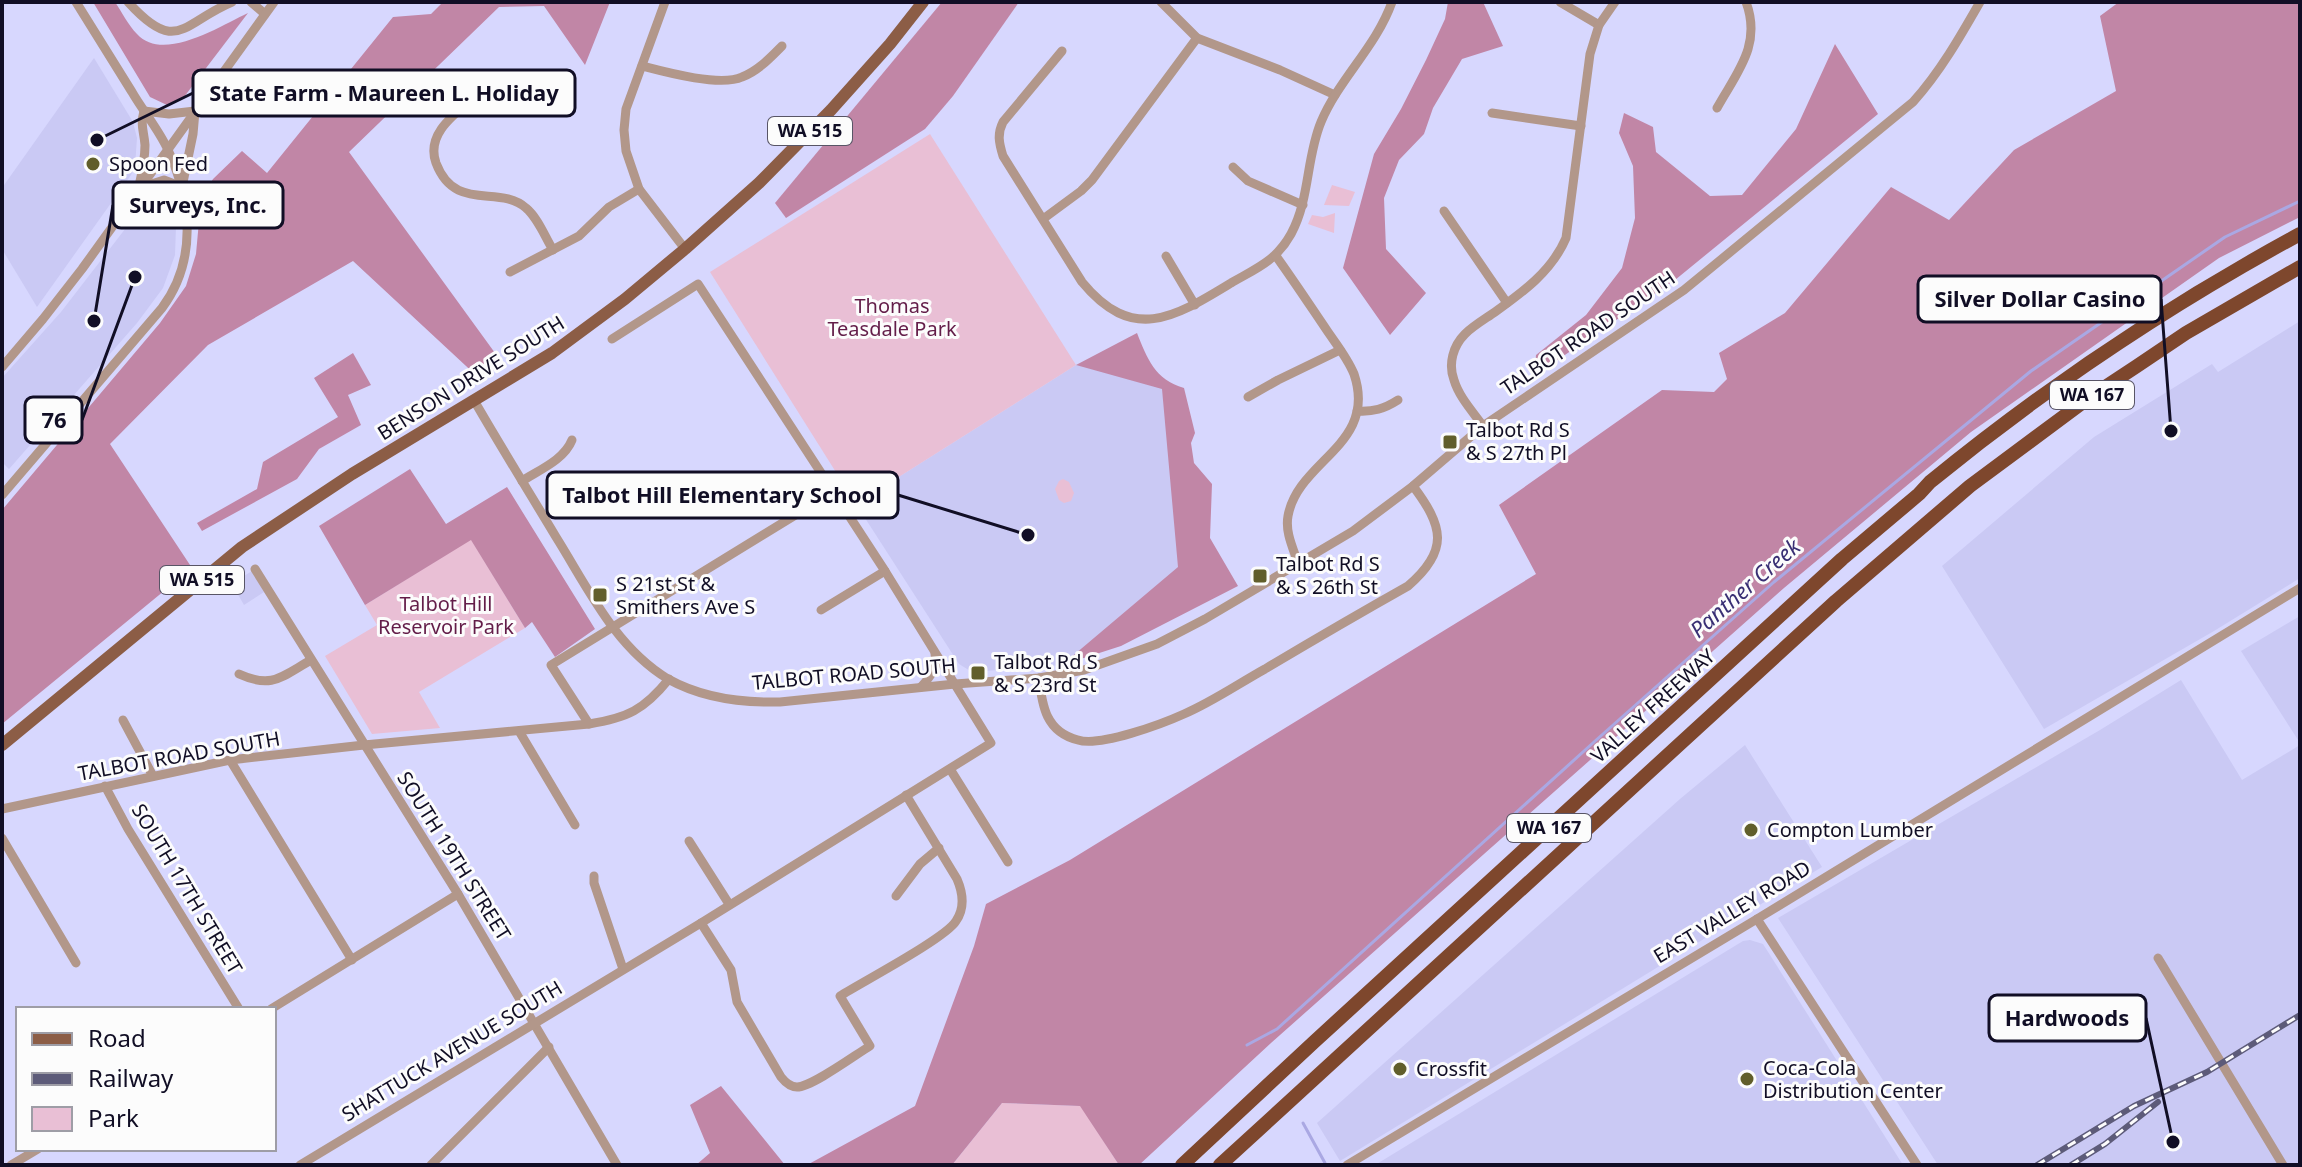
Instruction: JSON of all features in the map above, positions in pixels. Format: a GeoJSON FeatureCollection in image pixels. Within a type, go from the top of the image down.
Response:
{"type":"FeatureCollection","features":[{"type":"Feature","properties":{"kind":"highway","name":"VALLEY FREEWAY"},"geometry":{"type":"LineString","coordinates":[[1182,1165],[1842,559],[1930,482],[1981,441],[2111,348],[2175,306],[2300,234]]}},
{"type":"Feature","properties":{"kind":"highway"},"geometry":{"type":"LineString","coordinates":[[1919,494],[1938,485],[2033,410],[2106,360],[2206,296],[2300,243]]}},
{"type":"Feature","properties":{"kind":"highway","name":"WA 167"},"geometry":{"type":"LineString","coordinates":[[1220,1165],[1847,591],[1970,486],[2113,381],[2186,333],[2300,267]]}},
{"type":"Feature","properties":{"kind":"main road","name":"BENSON DRIVE SOUTH"},"geometry":{"type":"LineString","coordinates":[[2,745],[242,547],[352,474],[475,402],[582,333],[685,249],[759,183],[831,110],[923,2]]}},
{"type":"Feature","properties":{"kind":"street"},"geometry":{"type":"LineString","coordinates":[[2,495],[173,293],[185,259],[188,219],[182,187],[168,148],[76,2]]}},
{"type":"Feature","properties":{"kind":"street"},"geometry":{"type":"LineString","coordinates":[[128,2],[145,20],[161,30],[178,31],[232,2]]}},
{"type":"Feature","properties":{"kind":"street"},"geometry":{"type":"LineString","coordinates":[[251,2],[265,14]]}},
{"type":"Feature","properties":{"kind":"street"},"geometry":{"type":"LineString","coordinates":[[2,367],[82,269],[274,2]]}},
{"type":"Feature","properties":{"kind":"street"},"geometry":{"type":"LineString","coordinates":[[665,2],[626,109],[624,130],[626,151],[639,189],[685,249]]}},
{"type":"Feature","properties":{"kind":"street"},"geometry":{"type":"LineString","coordinates":[[1161,2],[1197,38],[1335,95]]}},
{"type":"Feature","properties":{"kind":"street"},"geometry":{"type":"LineString","coordinates":[[1062,51],[1003,122],[999,144],[1003,156],[1082,282],[1102,303],[1129,318],[1167,317],[1195,305],[1276,256],[1303,205],[1312,152],[1321,123],[1335,95],[1384,24],[1391,2]]}},
{"type":"Feature","properties":{"kind":"street"},"geometry":{"type":"LineString","coordinates":[[1560,2],[1599,25]]}},
{"type":"Feature","properties":{"kind":"street"},"geometry":{"type":"LineString","coordinates":[[1483,426],[1453,379],[1453,355],[1466,333],[1539,277],[1558,256],[1566,238],[1590,54],[1599,25],[1615,2]]}},
{"type":"Feature","properties":{"kind":"street"},"geometry":{"type":"LineString","coordinates":[[1717,108],[1751,43],[1746,2]]}},
{"type":"Feature","properties":{"kind":"street","name":"TALBOT ROAD SOUTH"},"geometry":{"type":"LineString","coordinates":[[2,809],[230,760],[615,720],[631,714],[655,696],[669,679],[706,695],[754,703],[780,702],[1039,678],[1084,670],[1157,644],[1353,531],[1413,486],[1483,426],[1684,290],[1901,113],[1930,83],[1980,2]]}},
{"type":"Feature","properties":{"kind":"street"},"geometry":{"type":"LineString","coordinates":[[1043,219],[1092,180],[1197,38]]}},
{"type":"Feature","properties":{"kind":"street"},"geometry":{"type":"LineString","coordinates":[[642,66],[679,75],[733,80],[752,72],[782,46]]}},
{"type":"Feature","properties":{"kind":"street"},"geometry":{"type":"LineString","coordinates":[[478,94],[438,134],[434,153],[441,173],[456,190],[526,207],[553,250]]}},
{"type":"Feature","properties":{"kind":"street"},"geometry":{"type":"LineString","coordinates":[[144,111],[169,114],[195,111]]}},
{"type":"Feature","properties":{"kind":"street"},"geometry":{"type":"LineString","coordinates":[[139,188],[145,156],[140,123],[144,111]]}},
{"type":"Feature","properties":{"kind":"street"},"geometry":{"type":"LineString","coordinates":[[182,187],[195,111]]}},
{"type":"Feature","properties":{"kind":"street"},"geometry":{"type":"LineString","coordinates":[[1492,113],[1581,126]]}},
{"type":"Feature","properties":{"kind":"street"},"geometry":{"type":"LineString","coordinates":[[1233,167],[1248,181],[1303,205]]}},
{"type":"Feature","properties":{"kind":"street"},"geometry":{"type":"LineString","coordinates":[[139,188],[164,180],[182,187]]}},
{"type":"Feature","properties":{"kind":"street"},"geometry":{"type":"LineString","coordinates":[[510,272],[579,236],[609,207],[639,189]]}},
{"type":"Feature","properties":{"kind":"street"},"geometry":{"type":"LineString","coordinates":[[1444,211],[1507,303]]}},
{"type":"Feature","properties":{"kind":"street"},"geometry":{"type":"LineString","coordinates":[[1166,256],[1195,305]]}},
{"type":"Feature","properties":{"kind":"street"},"geometry":{"type":"LineString","coordinates":[[1276,256],[1340,350],[1353,373],[1358,393],[1357,411],[1347,435],[1310,474],[1293,501],[1287,532],[1298,563]]}},
{"type":"Feature","properties":{"kind":"street"},"geometry":{"type":"LineString","coordinates":[[612,339],[698,284],[955,684]]}},
{"type":"Feature","properties":{"kind":"street"},"geometry":{"type":"LineString","coordinates":[[1248,397],[1340,350]]}},
{"type":"Feature","properties":{"kind":"street"},"geometry":{"type":"LineString","coordinates":[[1357,411],[1371,412],[1398,400]]}},
{"type":"Feature","properties":{"kind":"street"},"geometry":{"type":"LineString","coordinates":[[475,402],[612,628],[644,661],[669,679]]}},
{"type":"Feature","properties":{"kind":"street"},"geometry":{"type":"LineString","coordinates":[[522,481],[560,457],[572,440]]}},
{"type":"Feature","properties":{"kind":"street"},"geometry":{"type":"LineString","coordinates":[[1039,678],[1046,718],[1056,729],[1080,741],[1126,734],[1183,714],[1408,586],[1420,576],[1436,552],[1438,537],[1428,505],[1413,486]]}},
{"type":"Feature","properties":{"kind":"street"},"geometry":{"type":"LineString","coordinates":[[589,724],[551,665],[833,492]]}},
{"type":"Feature","properties":{"kind":"street","name":"SOUTH 19TH STREET"},"geometry":{"type":"LineString","coordinates":[[255,569],[458,894],[617,1165]]}},
{"type":"Feature","properties":{"kind":"street"},"geometry":{"type":"LineString","coordinates":[[821,610],[885,571]]}},
{"type":"Feature","properties":{"kind":"street","name":"EAST VALLEY ROAD"},"geometry":{"type":"LineString","coordinates":[[1347,1165],[2300,588]]}},
{"type":"Feature","properties":{"kind":"street"},"geometry":{"type":"LineString","coordinates":[[921,687],[932,675],[936,661],[934,651]]}},
{"type":"Feature","properties":{"kind":"street"},"geometry":{"type":"LineString","coordinates":[[239,674],[266,682],[274,681],[311,660]]}},
{"type":"Feature","properties":{"kind":"street","name":"SHATTUCK AVENUE SOUTH"},"geometry":{"type":"LineString","coordinates":[[300,1165],[701,923],[991,743],[955,684]]}},
{"type":"Feature","properties":{"kind":"street"},"geometry":{"type":"LineString","coordinates":[[123,720],[153,776]]}},
{"type":"Feature","properties":{"kind":"street"},"geometry":{"type":"LineString","coordinates":[[519,731],[575,825]]}},
{"type":"Feature","properties":{"kind":"street"},"geometry":{"type":"LineString","coordinates":[[230,760],[352,960]]}},
{"type":"Feature","properties":{"kind":"street"},"geometry":{"type":"LineString","coordinates":[[950,769],[1008,862]]}},
{"type":"Feature","properties":{"kind":"street","name":"SOUTH 17TH STREET"},"geometry":{"type":"LineString","coordinates":[[105,786],[135,842],[238,1007]]}},
{"type":"Feature","properties":{"kind":"street"},"geometry":{"type":"LineString","coordinates":[[701,923],[731,970],[737,1002],[781,1077],[789,1085],[797,1087],[811,1083],[870,1046],[840,996],[950,930],[957,921],[962,902],[957,879],[906,795]]}},
{"type":"Feature","properties":{"kind":"street"},"geometry":{"type":"LineString","coordinates":[[2,838],[76,963]]}},
{"type":"Feature","properties":{"kind":"street"},"geometry":{"type":"LineString","coordinates":[[689,841],[729,904]]}},
{"type":"Feature","properties":{"kind":"street"},"geometry":{"type":"LineString","coordinates":[[896,896],[920,864],[939,848]]}},
{"type":"Feature","properties":{"kind":"street"},"geometry":{"type":"LineString","coordinates":[[594,876],[623,969]]}},
{"type":"Feature","properties":{"kind":"street"},"geometry":{"type":"LineString","coordinates":[[274,1007],[458,894]]}},
{"type":"Feature","properties":{"kind":"street"},"geometry":{"type":"LineString","coordinates":[[1757,919],[1917,1165]]}},
{"type":"Feature","properties":{"kind":"street"},"geometry":{"type":"LineString","coordinates":[[2158,958],[2283,1165]]}},
{"type":"Feature","properties":{"kind":"street"},"geometry":{"type":"LineString","coordinates":[[431,1165],[549,1047]]}},
{"type":"Feature","properties":{"kind":"street"},"geometry":{"type":"LineString","coordinates":[[11,1165],[35,1151]]}},
{"type":"Feature","properties":{"kind":"shaded area"},"geometry":{"type":"Polygon","coordinates":[[[93,2],[115,2],[137,34],[148,42],[161,45],[192,39],[248,13],[184,97],[167,105],[150,97],[93,2]]]}},
{"type":"Feature","properties":{"kind":"shaded area"},"geometry":{"type":"Polygon","coordinates":[[[443,2],[610,2],[585,65],[544,6],[499,7],[349,152],[503,364],[480,379],[353,261],[208,345],[110,444],[192,568],[2,724],[2,510],[160,323],[186,286],[196,254],[201,199],[213,179],[242,151],[267,173],[393,17],[431,14],[443,2]]]}},
{"type":"Feature","properties":{"kind":"shaded area"},"geometry":{"type":"Polygon","coordinates":[[[942,2],[1019,2],[953,96],[925,129],[786,218],[775,203],[942,2]]]}},
{"type":"Feature","properties":{"kind":"shaded area"},"geometry":{"type":"Polygon","coordinates":[[[1448,2],[1483,2],[1503,46],[1462,59],[1433,108],[1424,134],[1399,160],[1384,198],[1386,249],[1426,293],[1390,335],[1343,268],[1374,154],[1426,60],[1445,19],[1448,2]]]}},
{"type":"Feature","properties":{"kind":"shaded area"},"geometry":{"type":"Polygon","coordinates":[[[2119,2],[2300,2],[2300,217],[2219,258],[1971,432],[1784,588],[1271,1043],[1139,1165],[1119,1165],[1080,1106],[1002,1103],[952,1165],[807,1165],[915,1106],[974,946],[986,904],[1070,860],[1536,574],[1499,505],[1662,390],[1714,392],[1727,379],[1719,353],[1785,313],[1891,187],[1949,220],[2014,150],[2116,91],[2100,16],[2119,2]]]}},
{"type":"Feature","properties":{"kind":"shaded area"},"geometry":{"type":"Polygon","coordinates":[[[1835,44],[1878,114],[1675,280],[1534,376],[1536,355],[1586,315],[1622,268],[1635,218],[1633,166],[1619,133],[1624,113],[1653,127],[1656,152],[1710,196],[1742,195],[1796,129],[1835,44]]]}},
{"type":"Feature","properties":{"kind":"shaded area"},"geometry":{"type":"Polygon","coordinates":[[[94,58],[133,122],[137,138],[135,166],[37,307],[2,249],[2,188],[94,58]]]}},
{"type":"Feature","properties":{"kind":"shaded area"},"geometry":{"type":"Polygon","coordinates":[[[162,186],[172,188],[177,198],[175,255],[163,288],[137,323],[9,469],[2,462],[2,378],[61,312],[156,189],[162,186]]]}},
{"type":"Feature","properties":{"kind":"shaded area"},"geometry":{"type":"Polygon","coordinates":[[[2300,321],[2300,578],[2044,729],[1942,566],[2094,437],[2212,364],[2218,372],[2300,321]]]}},
{"type":"Feature","properties":{"kind":"shaded area"},"geometry":{"type":"Polygon","coordinates":[[[1137,333],[1159,374],[1184,388],[1195,433],[1191,443],[1194,463],[1212,484],[1210,538],[1238,586],[1121,646],[1062,665],[1178,567],[1162,389],[1076,365],[1137,333]]]}},
{"type":"Feature","properties":{"kind":"shaded area"},"geometry":{"type":"Polygon","coordinates":[[[353,353],[371,385],[348,395],[361,425],[319,449],[297,479],[202,531],[197,523],[257,489],[263,462],[338,417],[314,378],[353,353]]]}},
{"type":"Feature","properties":{"kind":"shaded area"},"geometry":{"type":"Polygon","coordinates":[[[1076,365],[1163,377],[1184,566],[1062,665],[972,672],[959,664],[856,504],[1076,365]]]}},
{"type":"Feature","properties":{"kind":"shaded area"},"geometry":{"type":"Polygon","coordinates":[[[410,469],[446,524],[507,487],[595,629],[555,657],[532,622],[525,628],[471,540],[365,605],[319,526],[410,469]]]}},
{"type":"Feature","properties":{"kind":"shaded area"},"geometry":{"type":"Polygon","coordinates":[[[252,571],[264,592],[244,605],[235,586],[252,571]]]}},
{"type":"Feature","properties":{"kind":"shaded area"},"geometry":{"type":"Polygon","coordinates":[[[2300,616],[2300,743],[2241,651],[2300,616]]]}},
{"type":"Feature","properties":{"kind":"shaded area"},"geometry":{"type":"Polygon","coordinates":[[[2181,680],[2242,780],[2300,745],[2300,1165],[1938,1165],[1778,918],[2181,680]]]}},
{"type":"Feature","properties":{"kind":"shaded area"},"geometry":{"type":"Polygon","coordinates":[[[1745,745],[1822,867],[1340,1161],[1317,1123],[1680,799],[1745,745]]]}},
{"type":"Feature","properties":{"kind":"shaded area"},"geometry":{"type":"Polygon","coordinates":[[[1743,941],[1763,944],[1903,1165],[1375,1165],[1743,941]]]}},
{"type":"Feature","properties":{"kind":"shaded area"},"geometry":{"type":"Polygon","coordinates":[[[721,1086],[785,1165],[696,1165],[710,1153],[690,1105],[721,1086]]]}},
{"type":"Feature","properties":{"kind":"green space","name":"Thomas Teasdale Park"},"geometry":{"type":"Polygon","coordinates":[[[930,134],[1076,365],[856,504],[710,272],[930,134]]]}},
{"type":"Feature","properties":{"kind":"green space"},"geometry":{"type":"Polygon","coordinates":[[[1332,185],[1355,192],[1349,206],[1324,205],[1332,185]]]}},
{"type":"Feature","properties":{"kind":"green space"},"geometry":{"type":"Polygon","coordinates":[[[1335,213],[1334,233],[1308,224],[1312,215],[1323,217],[1335,213]]]}},
{"type":"Feature","properties":{"kind":"green space"},"geometry":{"type":"Polygon","coordinates":[[[1063,479],[1069,482],[1074,493],[1071,501],[1064,503],[1059,500],[1055,489],[1063,479]]]}},
{"type":"Feature","properties":{"kind":"green space","name":"Talbot Hill Reservoir Park"},"geometry":{"type":"Polygon","coordinates":[[[471,539],[525,628],[419,692],[440,728],[372,734],[325,656],[377,625],[365,605],[471,539]]]}},
{"type":"Feature","properties":{"kind":"green space"},"geometry":{"type":"Polygon","coordinates":[[[1002,1103],[1081,1106],[1119,1165],[952,1165],[1002,1103]]]}},
{"type":"Feature","properties":{"kind":"waterway","name":"Panther Creek"},"geometry":{"type":"LineString","coordinates":[[1247,1045],[1277,1029],[1774,582],[2031,371],[2225,237],[2300,201]]}},
{"type":"Feature","properties":{"kind":"waterway","name":"Panther Creek"},"geometry":{"type":"LineString","coordinates":[[1303,1123],[1325,1163]]}},
{"type":"Feature","properties":{"kind":"railway"},"geometry":{"type":"LineString","coordinates":[[2037,1165],[2134,1106],[2207,1072],[2300,1015]]}},
{"type":"Feature","properties":{"kind":"railway"},"geometry":{"type":"LineString","coordinates":[[2071,1165],[2105,1144],[2158,1102]]}},
{"type":"Feature","properties":{"kind":"place","name":"State Farm - Maureen L. Holiday"},"geometry":{"type":"Point","coordinates":[97,140]}},
{"type":"Feature","properties":{"kind":"place","name":"Spoon Fed"},"geometry":{"type":"Point","coordinates":[93,164]}},
{"type":"Feature","properties":{"kind":"place","name":"76"},"geometry":{"type":"Point","coordinates":[135,277]}},
{"type":"Feature","properties":{"kind":"place","name":"Surveys, Inc."},"geometry":{"type":"Point","coordinates":[94,321]}},
{"type":"Feature","properties":{"kind":"place","name":"Silver Dollar Casino"},"geometry":{"type":"Point","coordinates":[2171,431]}},
{"type":"Feature","properties":{"kind":"place","name":"Talbot Rd S & S 27th Pl"},"geometry":{"type":"Point","coordinates":[1450,442]}},
{"type":"Feature","properties":{"kind":"place","name":"Talbot Hill Elementary School"},"geometry":{"type":"Point","coordinates":[1028,535]}},
{"type":"Feature","properties":{"kind":"place","name":"Talbot Rd S & S 26th St"},"geometry":{"type":"Point","coordinates":[1260,576]}},
{"type":"Feature","properties":{"kind":"place","name":"S 21st St & Smithers Ave S"},"geometry":{"type":"Point","coordinates":[600,595]}},
{"type":"Feature","properties":{"kind":"place","name":"Talbot Rd S & S 23rd St"},"geometry":{"type":"Point","coordinates":[978,673]}},
{"type":"Feature","properties":{"kind":"place","name":"Compton Lumber"},"geometry":{"type":"Point","coordinates":[1751,830]}},
{"type":"Feature","properties":{"kind":"place","name":"Crossfit"},"geometry":{"type":"Point","coordinates":[1400,1069]}},
{"type":"Feature","properties":{"kind":"place","name":"Coca-Cola Distribution Center"},"geometry":{"type":"Point","coordinates":[1747,1079]}},
{"type":"Feature","properties":{"kind":"place","name":"Hardwoods"},"geometry":{"type":"Point","coordinates":[2173,1142]}}]}
